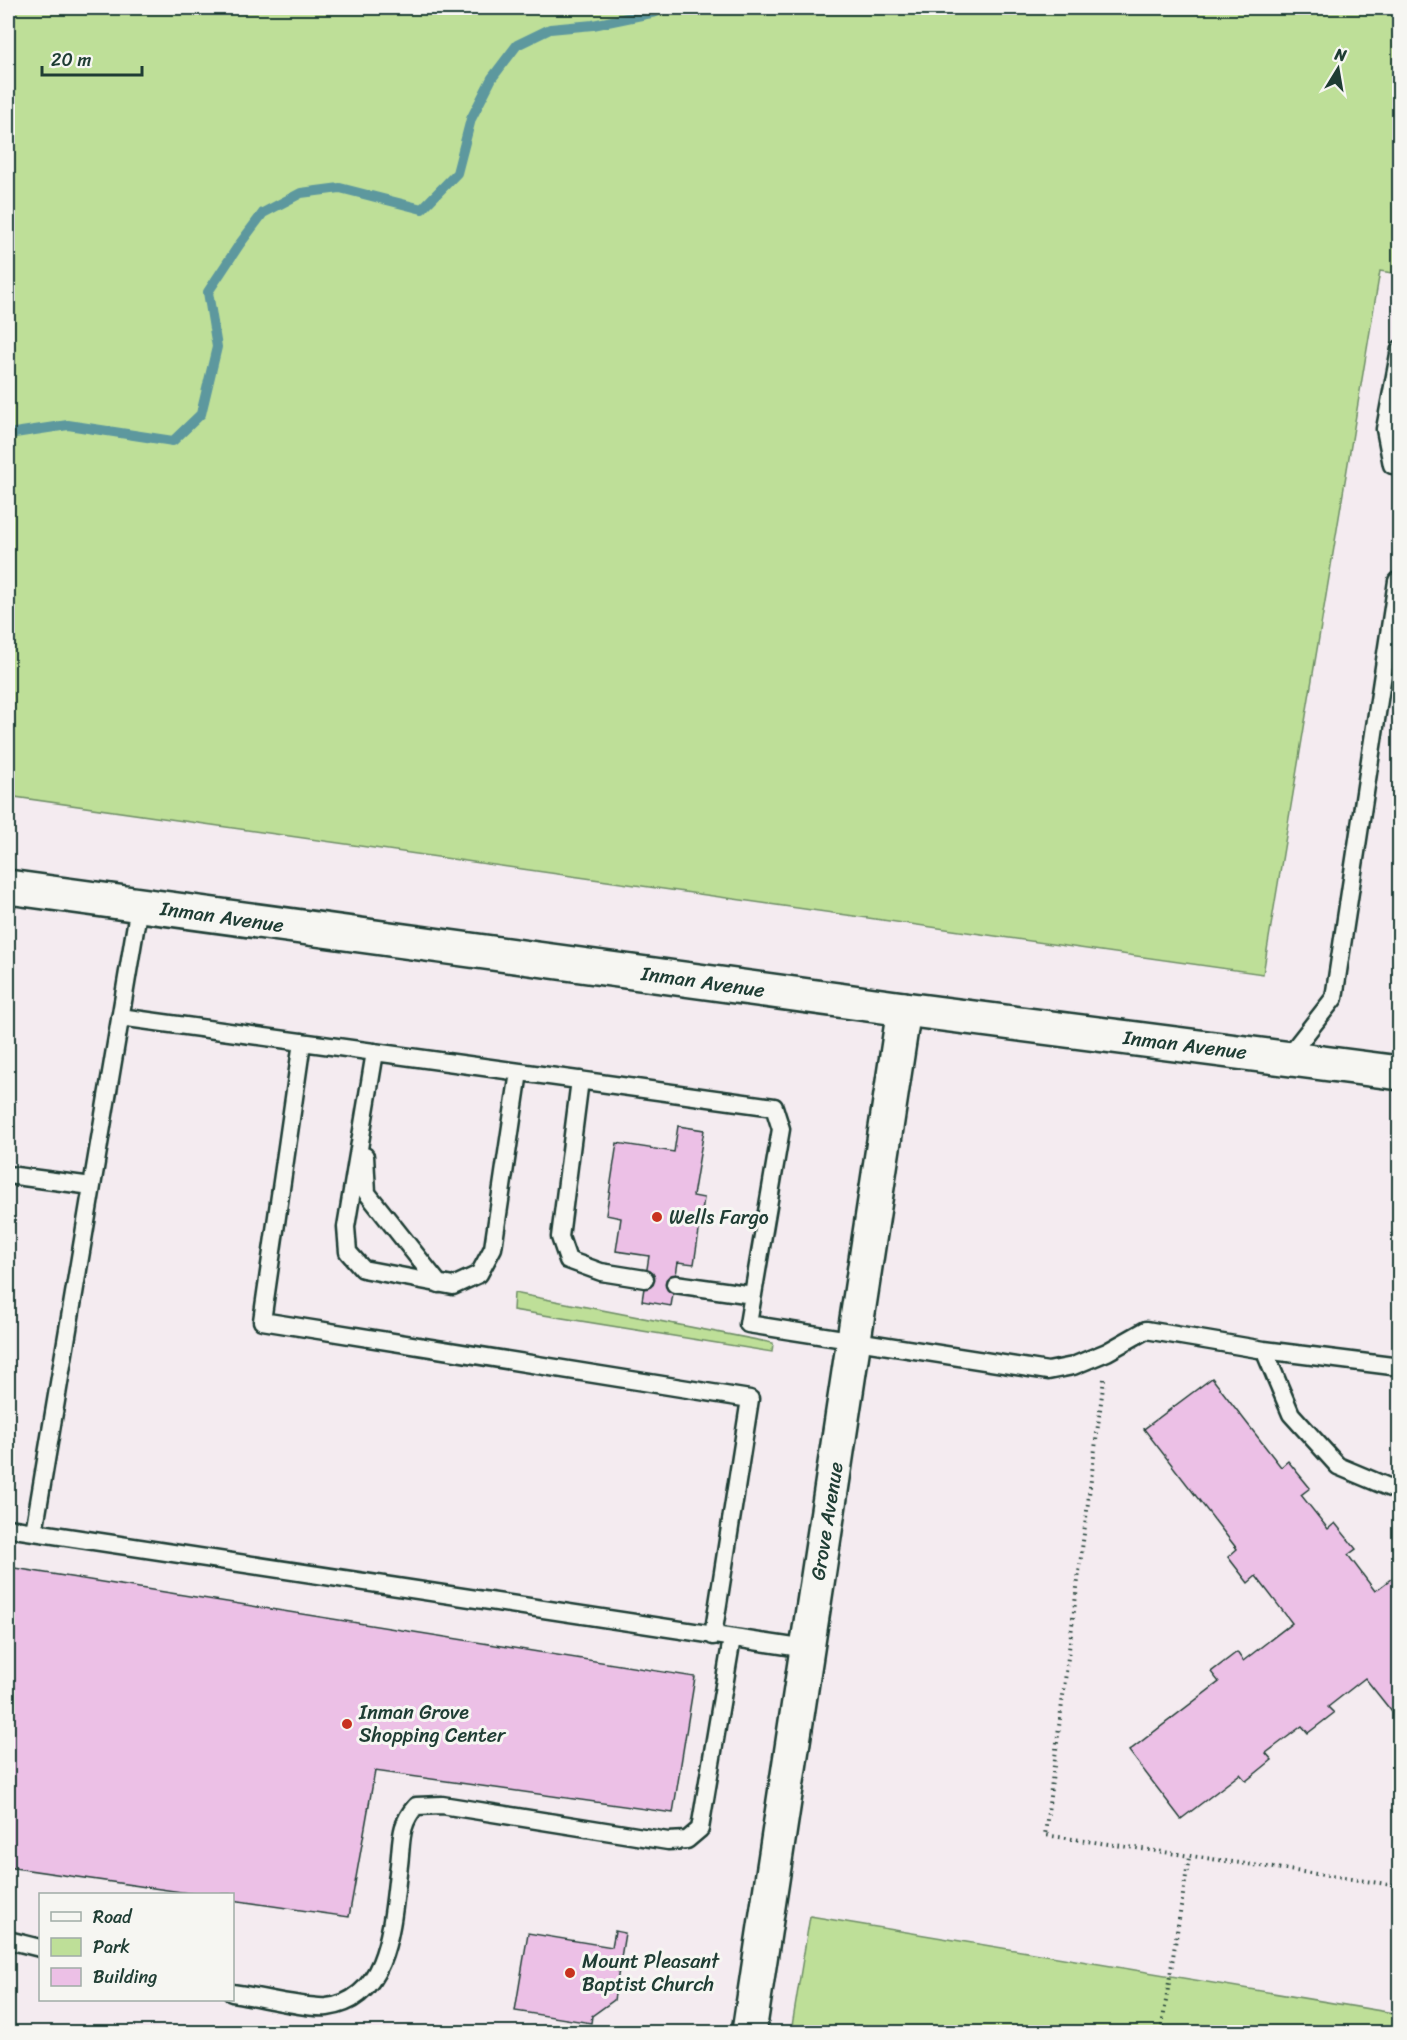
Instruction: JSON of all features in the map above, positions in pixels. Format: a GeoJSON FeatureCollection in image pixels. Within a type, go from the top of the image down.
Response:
{"type":"FeatureCollection","features":[{"type":"Feature","properties":{"kind":"main road","name":"Inman Avenue"},"geometry":{"type":"LineString","coordinates":[[8,887],[904,1009],[1400,1073]]}},
{"type":"Feature","properties":{"kind":"main road","name":"Grove Avenue"},"geometry":{"type":"LineString","coordinates":[[749,2032],[904,1009]]}},
{"type":"Feature","properties":{"kind":"lane"},"geometry":{"type":"LineString","coordinates":[[1400,349],[1385,429],[1392,465],[1400,465]]}},
{"type":"Feature","properties":{"kind":"lane"},"geometry":{"type":"LineString","coordinates":[[1287,1058],[1334,998],[1348,918],[1396,581],[1400,581]]}},
{"type":"Feature","properties":{"kind":"lane"},"geometry":{"type":"LineString","coordinates":[[34,1532],[139,906]]}},
{"type":"Feature","properties":{"kind":"lane"},"geometry":{"type":"LineString","coordinates":[[120,1017],[774,1107],[781,1129],[748,1324],[1048,1371],[1073,1366],[1107,1352],[1146,1330],[1264,1350],[1400,1367]]}},
{"type":"Feature","properties":{"kind":"lane"},"geometry":{"type":"LineString","coordinates":[[302,1042],[262,1321],[750,1398],[713,1636]]}},
{"type":"Feature","properties":{"kind":"lane"},"geometry":{"type":"LineString","coordinates":[[375,1052],[346,1227],[348,1252],[363,1269],[453,1286],[479,1274],[493,1248],[519,1071]]}},
{"type":"Feature","properties":{"kind":"lane"},"geometry":{"type":"LineString","coordinates":[[580,1080],[560,1238],[568,1260],[602,1272],[645,1279]]}},
{"type":"Feature","properties":{"kind":"lane"},"geometry":{"type":"LineString","coordinates":[[363,1125],[368,1192],[439,1284]]}},
{"type":"Feature","properties":{"kind":"lane"},"geometry":{"type":"LineString","coordinates":[[8,1175],[92,1186]]}},
{"type":"Feature","properties":{"kind":"lane"},"geometry":{"type":"LineString","coordinates":[[675,1284],[753,1295]]}},
{"type":"Feature","properties":{"kind":"lane"},"geometry":{"type":"LineString","coordinates":[[1264,1350],[1291,1414],[1338,1466],[1400,1492]]}},
{"type":"Feature","properties":{"kind":"lane"},"geometry":{"type":"LineString","coordinates":[[8,1528],[807,1649]]}},
{"type":"Feature","properties":{"kind":"lane"},"geometry":{"type":"LineString","coordinates":[[234,1993],[325,2007],[351,2002],[366,1990],[384,1958],[405,1819],[416,1806],[442,1805],[668,1841],[687,1840],[700,1829],[732,1638]]}},
{"type":"Feature","properties":{"kind":"lane"},"geometry":{"type":"LineString","coordinates":[[8,1940],[39,1948]]}},
{"type":"Feature","properties":{"kind":"path"},"geometry":{"type":"LineString","coordinates":[[1107,1352],[1045,1835],[1400,1886]]}},
{"type":"Feature","properties":{"kind":"path"},"geometry":{"type":"LineString","coordinates":[[1161,2032],[1189,1857]]}},
{"type":"Feature","properties":{"kind":"green space"},"geometry":{"type":"Polygon","coordinates":[[[8,8],[1399,8],[1399,274],[1380,271],[1263,974],[8,796],[8,8]]]}},
{"type":"Feature","properties":{"kind":"green space"},"geometry":{"type":"Polygon","coordinates":[[[514,1293],[773,1343],[772,1352],[513,1310],[514,1293]]]}},
{"type":"Feature","properties":{"kind":"green space"},"geometry":{"type":"Polygon","coordinates":[[[810,1916],[1399,2014],[1399,2032],[791,2032],[810,1916]]]}},
{"type":"Feature","properties":{"kind":"building","name":"Wells Fargo"},"geometry":{"type":"Polygon","coordinates":[[[678,1126],[704,1130],[693,1196],[704,1198],[694,1264],[678,1262],[671,1306],[642,1301],[649,1256],[616,1251],[621,1218],[606,1215],[617,1143],[674,1152],[678,1126]]]}},
{"type":"Feature","properties":{"kind":"building"},"geometry":{"type":"Polygon","coordinates":[[[1212,1378],[1281,1467],[1288,1461],[1310,1488],[1301,1495],[1328,1529],[1335,1523],[1356,1549],[1348,1555],[1375,1591],[1400,1572],[1400,1722],[1365,1678],[1328,1707],[1334,1713],[1308,1733],[1302,1726],[1266,1753],[1272,1760],[1246,1781],[1240,1774],[1181,1819],[1129,1751],[1219,1682],[1211,1672],[1237,1652],[1243,1661],[1292,1623],[1256,1576],[1248,1583],[1228,1557],[1237,1549],[1144,1429],[1212,1378]]]}},
{"type":"Feature","properties":{"kind":"building","name":"Inman Grove Shopping Center"},"geometry":{"type":"Polygon","coordinates":[[[8,1567],[695,1677],[673,1813],[375,1771],[349,1917],[234,1900],[234,1893],[188,1893],[8,1867],[8,1567]]]}},
{"type":"Feature","properties":{"kind":"building","name":"Mount Pleasant Baptist Church"},"geometry":{"type":"Polygon","coordinates":[[[615,1931],[625,1933],[614,2000],[592,2016],[591,2023],[515,2011],[528,1933],[612,1947],[615,1931]]]}},
{"type":"Feature","properties":{"kind":"waterway"},"geometry":{"type":"LineString","coordinates":[[8,434],[68,425],[173,441],[201,414],[217,347],[208,292],[263,213],[301,193],[340,188],[422,209],[457,173],[471,119],[492,78],[517,45],[550,29],[593,25],[656,12],[658,8]]}},
{"type":"Feature","properties":{"kind":"place","name":"Wells Fargo"},"geometry":{"type":"Point","coordinates":[657,1217]}},
{"type":"Feature","properties":{"kind":"place","name":"Inman Grove Shopping Center"},"geometry":{"type":"Point","coordinates":[347,1724]}},
{"type":"Feature","properties":{"kind":"place","name":"Mount Pleasant Baptist Church"},"geometry":{"type":"Point","coordinates":[570,1973]}}]}
